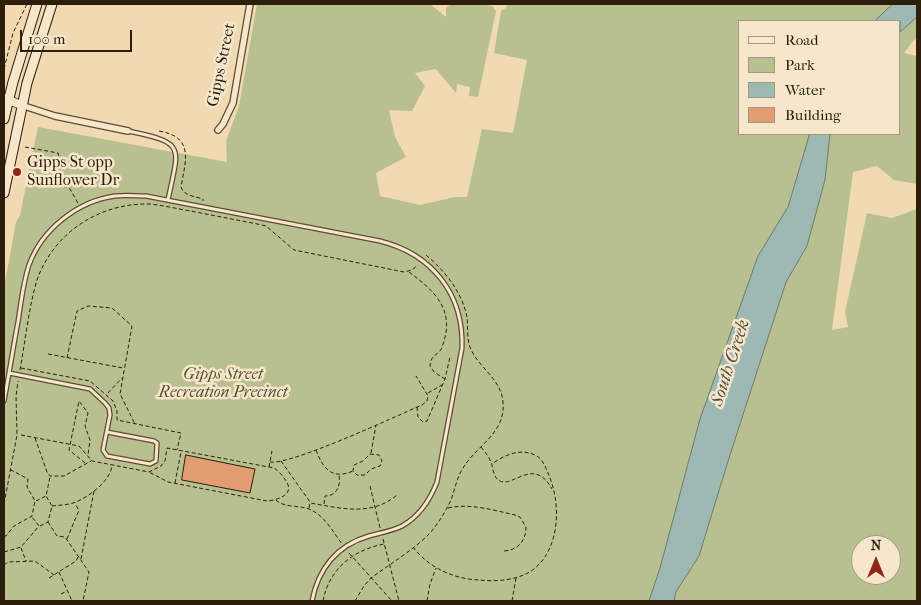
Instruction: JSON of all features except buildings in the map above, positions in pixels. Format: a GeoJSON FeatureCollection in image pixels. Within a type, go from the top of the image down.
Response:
{"type":"FeatureCollection","features":[{"type":"Feature","properties":{"kind":"main road"},"geometry":{"type":"LineString","coordinates":[[4,119],[6,99],[37,4]]}},
{"type":"Feature","properties":{"kind":"main road"},"geometry":{"type":"LineString","coordinates":[[4,193],[21,105],[52,4]]}},
{"type":"Feature","properties":{"kind":"street","name":"Gipps Street"},"geometry":{"type":"LineString","coordinates":[[218,130],[233,103],[250,4]]}},
{"type":"Feature","properties":{"kind":"street"},"geometry":{"type":"LineString","coordinates":[[6,99],[55,116],[128,131]]}},
{"type":"Feature","properties":{"kind":"lane"},"geometry":{"type":"LineString","coordinates":[[128,131],[166,140],[173,145],[176,160],[168,200]]}},
{"type":"Feature","properties":{"kind":"lane"},"geometry":{"type":"LineString","coordinates":[[4,401],[30,265],[35,253],[50,232],[68,215],[81,207],[114,196],[146,196],[380,241],[400,247],[422,260],[438,275],[453,297],[460,318],[462,348],[437,482],[433,493],[422,510],[408,522],[400,527],[356,540],[334,556],[323,570],[315,588],[312,601]]}},
{"type":"Feature","properties":{"kind":"lane"},"geometry":{"type":"LineString","coordinates":[[9,372],[90,389],[109,408],[104,454],[150,464],[156,461],[158,447],[154,441],[107,432]]}},
{"type":"Feature","properties":{"kind":"path"},"geometry":{"type":"LineString","coordinates":[[4,70],[13,33],[27,4]]}},
{"type":"Feature","properties":{"kind":"path"},"geometry":{"type":"LineString","coordinates":[[159,130],[172,134],[183,144],[186,154],[181,186],[184,193],[203,199],[200,213]]}},
{"type":"Feature","properties":{"kind":"path"},"geometry":{"type":"LineString","coordinates":[[25,146],[58,153],[60,158],[56,183],[70,189],[81,207]]}},
{"type":"Feature","properties":{"kind":"path"},"geometry":{"type":"LineString","coordinates":[[4,504],[17,435],[16,396],[19,374],[36,282],[53,249],[71,230],[100,213],[131,205],[152,204],[200,213],[266,226],[294,250],[409,272],[432,291],[444,310],[447,322],[442,348],[431,358],[430,366],[434,372],[445,378]]}},
{"type":"Feature","properties":{"kind":"path"},"geometry":{"type":"LineString","coordinates":[[355,601],[370,578],[430,532],[447,508],[463,468],[480,446],[495,432],[501,422],[504,405],[498,385],[471,348],[466,315],[454,287],[444,271],[426,255],[416,268],[409,272]]}},
{"type":"Feature","properties":{"kind":"path"},"geometry":{"type":"LineString","coordinates":[[67,358],[77,311],[88,306],[112,308],[132,326],[120,394],[136,424]]}},
{"type":"Feature","properties":{"kind":"path"},"geometry":{"type":"LineString","coordinates":[[48,354],[125,369]]}},
{"type":"Feature","properties":{"kind":"path"},"geometry":{"type":"LineString","coordinates":[[417,407],[418,417],[423,422],[427,421],[445,378],[450,357]]}},
{"type":"Feature","properties":{"kind":"path"},"geometry":{"type":"LineString","coordinates":[[270,462],[281,461],[316,449],[417,407],[427,401],[427,393],[416,376]]}},
{"type":"Feature","properties":{"kind":"path"},"geometry":{"type":"LineString","coordinates":[[102,400],[123,377]]}},
{"type":"Feature","properties":{"kind":"path"},"geometry":{"type":"LineString","coordinates":[[427,393],[442,385]]}},
{"type":"Feature","properties":{"kind":"path"},"geometry":{"type":"LineString","coordinates":[[85,463],[69,450],[79,401],[88,413],[86,426],[90,440],[88,456]]}},
{"type":"Feature","properties":{"kind":"path"},"geometry":{"type":"LineString","coordinates":[[353,471],[354,465],[363,461],[370,454],[376,424]]}},
{"type":"Feature","properties":{"kind":"path"},"geometry":{"type":"LineString","coordinates":[[21,435],[79,446],[92,461]]}},
{"type":"Feature","properties":{"kind":"path"},"geometry":{"type":"LineString","coordinates":[[35,438],[50,476],[46,496],[52,506],[48,522],[57,536],[65,537],[89,572],[83,601]]}},
{"type":"Feature","properties":{"kind":"path"},"geometry":{"type":"LineString","coordinates":[[480,446],[492,464],[495,476],[502,482],[509,482],[526,474],[538,476],[547,481],[553,491]]}},
{"type":"Feature","properties":{"kind":"path"},"geometry":{"type":"LineString","coordinates":[[50,476],[64,476],[85,463],[92,461],[149,472],[163,480],[175,483],[267,501],[276,500],[288,492],[289,486],[277,470],[269,467],[167,448],[165,461],[161,466],[149,472]]}},
{"type":"Feature","properties":{"kind":"path"},"geometry":{"type":"LineString","coordinates":[[316,449],[323,466],[332,473],[339,474],[353,471]]}},
{"type":"Feature","properties":{"kind":"path"},"geometry":{"type":"LineString","coordinates":[[175,483],[182,451]]}},
{"type":"Feature","properties":{"kind":"path"},"geometry":{"type":"LineString","coordinates":[[269,467],[272,451]]}},
{"type":"Feature","properties":{"kind":"path"},"geometry":{"type":"LineString","coordinates":[[413,546],[423,558],[436,568],[453,575],[476,580],[490,581],[516,578],[536,567],[544,558],[550,546],[557,519],[550,476],[544,465],[534,454],[513,453],[492,464]]}},
{"type":"Feature","properties":{"kind":"path"},"geometry":{"type":"LineString","coordinates":[[353,471],[357,475],[362,476],[368,473],[370,469],[380,466],[382,461],[379,455],[370,454]]}},
{"type":"Feature","properties":{"kind":"path"},"geometry":{"type":"LineString","coordinates":[[281,461],[310,503],[356,510],[384,504],[397,496]]}},
{"type":"Feature","properties":{"kind":"path"},"geometry":{"type":"LineString","coordinates":[[52,506],[75,502],[94,491],[110,475],[112,465]]}},
{"type":"Feature","properties":{"kind":"path"},"geometry":{"type":"LineString","coordinates":[[10,470],[28,479],[26,487],[35,502],[32,516],[39,526]]}},
{"type":"Feature","properties":{"kind":"path"},"geometry":{"type":"LineString","coordinates":[[324,505],[325,496],[330,496],[339,488],[339,474]]}},
{"type":"Feature","properties":{"kind":"path"},"geometry":{"type":"LineString","coordinates":[[370,486],[399,601]]}},
{"type":"Feature","properties":{"kind":"path"},"geometry":{"type":"LineString","coordinates":[[81,560],[94,491]]}},
{"type":"Feature","properties":{"kind":"path"},"geometry":{"type":"LineString","coordinates":[[35,502],[46,496]]}},
{"type":"Feature","properties":{"kind":"path"},"geometry":{"type":"LineString","coordinates":[[276,500],[281,504],[309,509],[322,517],[344,547],[392,601]]}},
{"type":"Feature","properties":{"kind":"path"},"geometry":{"type":"LineString","coordinates":[[67,540],[79,510],[75,502]]}},
{"type":"Feature","properties":{"kind":"path"},"geometry":{"type":"LineString","coordinates":[[309,509],[310,503]]}},
{"type":"Feature","properties":{"kind":"path"},"geometry":{"type":"LineString","coordinates":[[447,508],[474,507],[515,515],[520,518],[526,527],[525,538],[518,546],[504,551]]}},
{"type":"Feature","properties":{"kind":"path"},"geometry":{"type":"LineString","coordinates":[[4,536],[14,526],[32,516]]}},
{"type":"Feature","properties":{"kind":"path"},"geometry":{"type":"LineString","coordinates":[[4,552],[21,547],[39,526],[48,522]]}},
{"type":"Feature","properties":{"kind":"path"},"geometry":{"type":"LineString","coordinates":[[323,601],[326,588],[338,568],[363,549],[384,544]]}},
{"type":"Feature","properties":{"kind":"path"},"geometry":{"type":"LineString","coordinates":[[21,547],[26,562]]}},
{"type":"Feature","properties":{"kind":"path"},"geometry":{"type":"LineString","coordinates":[[49,578],[76,561],[78,556]]}},
{"type":"Feature","properties":{"kind":"path"},"geometry":{"type":"LineString","coordinates":[[4,565],[8,562],[37,562],[54,575]]}},
{"type":"Feature","properties":{"kind":"path"},"geometry":{"type":"LineString","coordinates":[[427,601],[430,584],[436,568]]}},
{"type":"Feature","properties":{"kind":"path"},"geometry":{"type":"LineString","coordinates":[[59,572],[71,601]]}},
{"type":"Feature","properties":{"kind":"path"},"geometry":{"type":"LineString","coordinates":[[512,601],[516,578]]}},
{"type":"Feature","properties":{"kind":"path"},"geometry":{"type":"LineString","coordinates":[[61,594],[67,591]]}},
{"type":"Feature","properties":{"kind":"green space","name":"Gipps Street Recreation Precinct"},"geometry":{"type":"Polygon","coordinates":[[[257,4],[430,4],[446,17],[446,8],[451,4],[492,6],[496,11],[478,97],[469,96],[470,87],[457,84],[456,93],[436,69],[415,73],[425,86],[412,111],[389,110],[395,137],[406,157],[376,173],[380,196],[420,205],[455,197],[467,197],[482,129],[513,133],[527,60],[494,53],[501,11],[506,8],[507,4],[917,4],[917,38],[904,53],[917,56],[917,184],[894,180],[877,166],[853,172],[832,330],[848,327],[845,312],[867,213],[892,218],[917,209],[917,601],[4,601],[4,288],[16,222],[20,215],[38,127],[227,162],[226,141],[239,106],[257,4]]]}},
{"type":"Feature","properties":{"kind":"water"},"geometry":{"type":"Polygon","coordinates":[[[893,4],[917,4],[917,17],[901,31],[901,20],[876,20],[893,4]]]}},
{"type":"Feature","properties":{"kind":"water","name":"South Creek"},"geometry":{"type":"Polygon","coordinates":[[[810,135],[830,135],[825,180],[807,246],[786,282],[699,556],[676,592],[674,601],[649,601],[660,568],[700,419],[758,256],[788,207],[810,135]]]}},
{"type":"Feature","properties":{"kind":"place","name":"Gipps St opp Sunflower Dr"},"geometry":{"type":"Point","coordinates":[17,172]}}]}
